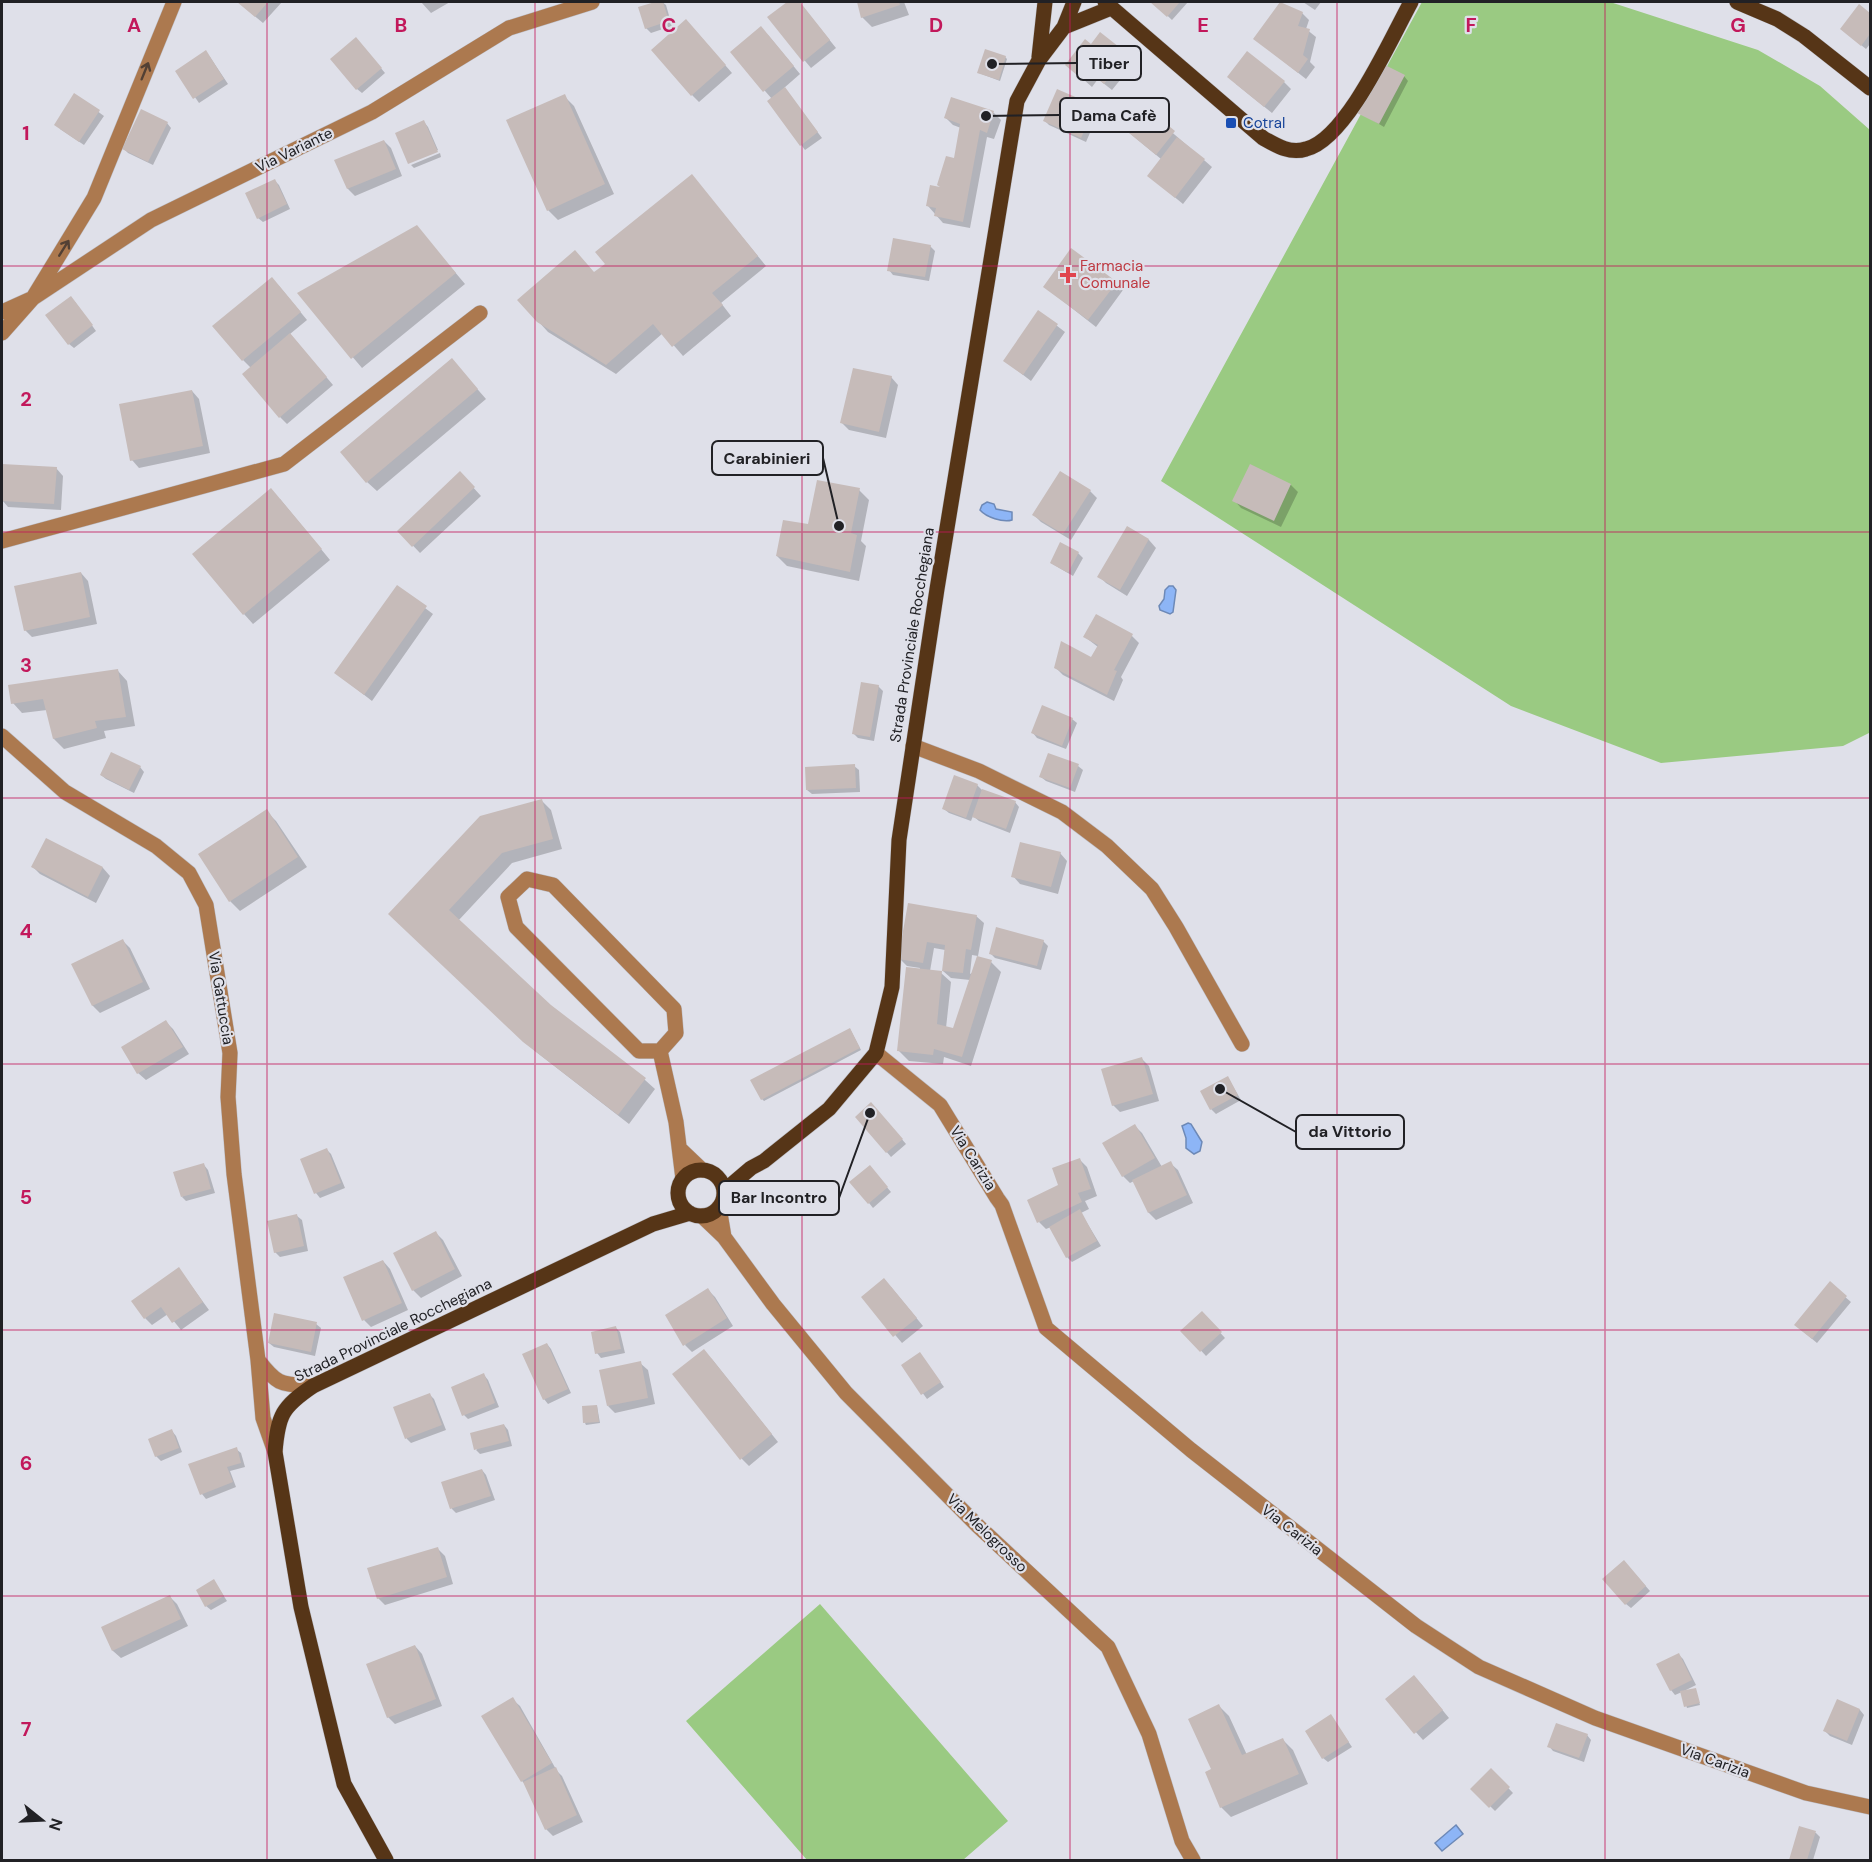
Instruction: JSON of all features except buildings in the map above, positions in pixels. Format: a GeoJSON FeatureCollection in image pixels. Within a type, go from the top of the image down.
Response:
{"type":"FeatureCollection","features":[{"type":"Feature","properties":{"kind":"main road","name":"Strada Provinciale Rocchegiana"},"geometry":{"type":"LineString","coordinates":[[720,1184],[764,1161],[830,1109],[876,1053],[892,987],[899,840],[1017,101],[1039,60],[1064,27],[1074,2]]}},
{"type":"Feature","properties":{"kind":"main road"},"geometry":{"type":"LineString","coordinates":[[1064,27],[1108,5],[1263,138],[1278,147],[1297,151],[1307,149],[1329,136],[1346,116],[1411,2]]}},
{"type":"Feature","properties":{"kind":"main road"},"geometry":{"type":"LineString","coordinates":[[1737,2],[1777,20],[1804,36],[1870,88]]}},
{"type":"Feature","properties":{"kind":"main road","name":"Strada Provinciale Rocchegiana"},"geometry":{"type":"LineString","coordinates":[[1039,60],[1048,5]]}},
{"type":"Feature","properties":{"kind":"main road"},"geometry":{"type":"LineString","coordinates":[[702,1170],[707,1171],[720,1184],[723,1201],[714,1212],[696,1214],[682,1206],[679,1191],[683,1179],[692,1172],[702,1170]]}},
{"type":"Feature","properties":{"kind":"main road","name":"Strada Provinciale Rocchegiana"},"geometry":{"type":"LineString","coordinates":[[653,1224],[679,1199]]}},
{"type":"Feature","properties":{"kind":"main road","name":"Strada Provinciale Rocchegiana"},"geometry":{"type":"LineString","coordinates":[[286,1408],[313,1386],[653,1224],[696,1214]]}},
{"type":"Feature","properties":{"kind":"main road"},"geometry":{"type":"LineString","coordinates":[[286,1408],[278,1424],[275,1452],[301,1607],[344,1784],[386,1860]]}},
{"type":"Feature","properties":{"kind":"street"},"geometry":{"type":"LineString","coordinates":[[2,333],[33,298],[94,198],[174,2]]}},
{"type":"Feature","properties":{"kind":"street","name":"Via Variante"},"geometry":{"type":"LineString","coordinates":[[2,312],[33,298],[151,220],[372,112],[510,28],[592,2]]}},
{"type":"Feature","properties":{"kind":"street"},"geometry":{"type":"LineString","coordinates":[[2,541],[284,464],[480,314]]}},
{"type":"Feature","properties":{"kind":"street","name":"Via Gattuccia"},"geometry":{"type":"LineString","coordinates":[[2,736],[65,792],[156,846],[189,873],[206,905],[230,1053],[228,1097],[234,1174],[258,1360],[259,1390],[263,1418],[275,1452]]}},
{"type":"Feature","properties":{"kind":"street"},"geometry":{"type":"LineString","coordinates":[[913,746],[979,771],[1062,812],[1107,846],[1152,889],[1242,1044]]}},
{"type":"Feature","properties":{"kind":"street"},"geometry":{"type":"LineString","coordinates":[[527,879],[553,885],[674,1009],[676,1033],[660,1052],[639,1051],[516,927],[508,897],[527,879]]}},
{"type":"Feature","properties":{"kind":"street"},"geometry":{"type":"LineString","coordinates":[[660,1052],[676,1122],[683,1179]]}},
{"type":"Feature","properties":{"kind":"street","name":"Via Carizia"},"geometry":{"type":"LineString","coordinates":[[876,1053],[940,1105],[1002,1205],[1046,1328],[1191,1450],[1416,1626],[1479,1667],[1595,1718],[1806,1793],[1870,1807]]}},
{"type":"Feature","properties":{"kind":"street"},"geometry":{"type":"LineString","coordinates":[[680,1149],[702,1170]]}},
{"type":"Feature","properties":{"kind":"street","name":"Via Melogrosso"},"geometry":{"type":"LineString","coordinates":[[719,1207],[724,1237]]}},
{"type":"Feature","properties":{"kind":"street","name":"Via Melogrosso"},"geometry":{"type":"LineString","coordinates":[[696,1214],[724,1237],[773,1304],[846,1393],[978,1526],[1108,1647],[1149,1734],[1182,1841],[1192,1860]]}},
{"type":"Feature","properties":{"kind":"street"},"geometry":{"type":"LineString","coordinates":[[258,1360],[272,1379],[278,1382],[313,1386]]}},
{"type":"Feature","properties":{"kind":"street"},"geometry":{"type":"LineString","coordinates":[[259,1390],[265,1398],[286,1408]]}},
{"type":"Feature","properties":{"kind":"green space"},"geometry":{"type":"Polygon","coordinates":[[[1422,2],[1610,2],[1758,50],[1820,86],[1870,130],[1869,733],[1843,746],[1661,763],[1511,706],[1161,481],[1422,2]]]}},
{"type":"Feature","properties":{"kind":"green space"},"geometry":{"type":"Polygon","coordinates":[[[820,1604],[1008,1821],[963,1860],[807,1860],[686,1721],[820,1604]]]}},
{"type":"Feature","properties":{"kind":"water"},"geometry":{"type":"Polygon","coordinates":[[[987,502],[994,504],[996,509],[1012,512],[1012,520],[1000,520],[983,513],[980,510],[987,502]]]}},
{"type":"Feature","properties":{"kind":"water"},"geometry":{"type":"Polygon","coordinates":[[[1169,586],[1173,586],[1176,590],[1173,612],[1170,614],[1160,610],[1159,606],[1169,586]]]}},
{"type":"Feature","properties":{"kind":"water"},"geometry":{"type":"Polygon","coordinates":[[[1191,1124],[1202,1142],[1200,1151],[1194,1154],[1186,1148],[1182,1126],[1191,1124]]]}},
{"type":"Feature","properties":{"kind":"water"},"geometry":{"type":"Polygon","coordinates":[[[1456,1825],[1463,1834],[1442,1851],[1435,1843],[1456,1825]]]}},
{"type":"Feature","properties":{"kind":"place","name":"Tiber"},"geometry":{"type":"Point","coordinates":[992,64]}},
{"type":"Feature","properties":{"kind":"place","name":"Dama Cafè"},"geometry":{"type":"Point","coordinates":[986,116]}},
{"type":"Feature","properties":{"kind":"place","name":"Cotral"},"geometry":{"type":"Point","coordinates":[1231,123]}},
{"type":"Feature","properties":{"kind":"place","name":"Farmacia Comunale"},"geometry":{"type":"Point","coordinates":[1068,275]}},
{"type":"Feature","properties":{"kind":"place","name":"Carabinieri"},"geometry":{"type":"Point","coordinates":[839,526]}},
{"type":"Feature","properties":{"kind":"place","name":"da Vittorio"},"geometry":{"type":"Point","coordinates":[1220,1089]}},
{"type":"Feature","properties":{"kind":"place","name":"Bar Incontro"},"geometry":{"type":"Point","coordinates":[870,1113]}}]}
